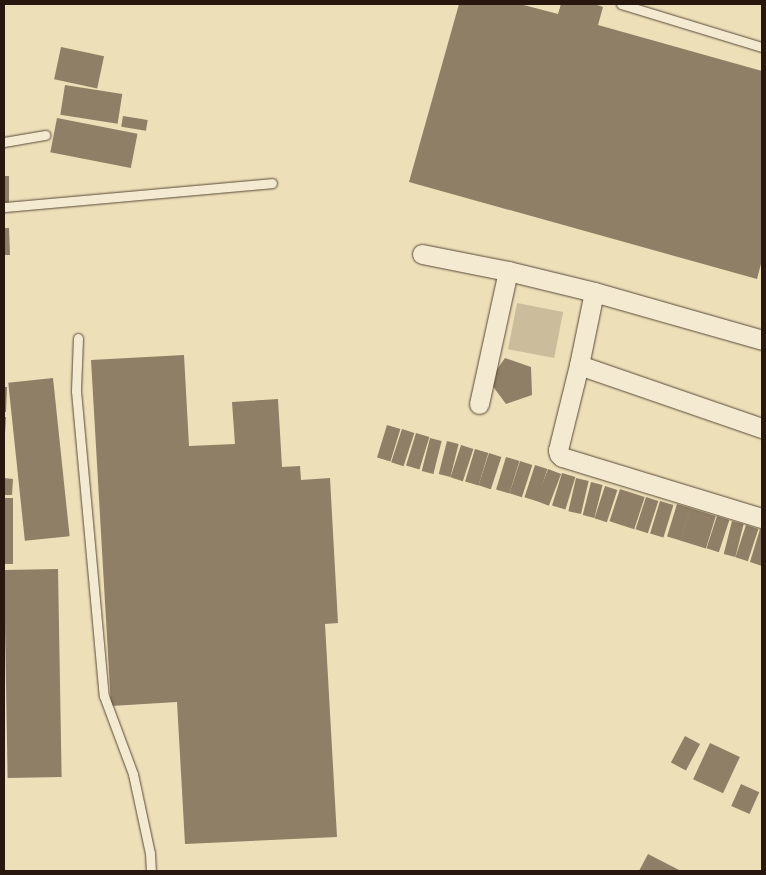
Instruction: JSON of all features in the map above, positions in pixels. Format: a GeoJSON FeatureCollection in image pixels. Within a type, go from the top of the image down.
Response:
{"type":"FeatureCollection","features":[{"type":"Feature","properties":{"kind":"street"},"geometry":{"type":"LineString","coordinates":[[422,254],[508,271],[594,292],[762,340]]}},
{"type":"Feature","properties":{"kind":"street"},"geometry":{"type":"LineString","coordinates":[[479,404],[508,271]]}},
{"type":"Feature","properties":{"kind":"street"},"geometry":{"type":"LineString","coordinates":[[594,292],[579,366],[558,450],[562,457],[762,518]]}},
{"type":"Feature","properties":{"kind":"street"},"geometry":{"type":"LineString","coordinates":[[579,366],[762,428]]}},
{"type":"Feature","properties":{"kind":"lane"},"geometry":{"type":"LineString","coordinates":[[621,4],[762,47]]}},
{"type":"Feature","properties":{"kind":"lane"},"geometry":{"type":"LineString","coordinates":[[4,142],[45,136]]}},
{"type":"Feature","properties":{"kind":"lane"},"geometry":{"type":"LineString","coordinates":[[4,207],[272,183]]}},
{"type":"Feature","properties":{"kind":"lane"},"geometry":{"type":"LineString","coordinates":[[78,338],[76,391],[104,696],[133,774],[150,853],[150,871]]}},
{"type":"Feature","properties":{"kind":"shaded area"},"geometry":{"type":"Polygon","coordinates":[[[517,303],[563,312],[554,358],[508,349],[517,303]]]}},
{"type":"Feature","properties":{"kind":"building"},"geometry":{"type":"Polygon","coordinates":[[[459,4],[520,4],[558,14],[561,4],[594,4],[603,7],[598,25],[762,71],[762,260],[757,279],[409,182],[459,4]]]}},
{"type":"Feature","properties":{"kind":"building"},"geometry":{"type":"Polygon","coordinates":[[[61,47],[104,56],[97,88],[54,79],[61,47]]]}},
{"type":"Feature","properties":{"kind":"building"},"geometry":{"type":"Polygon","coordinates":[[[65,85],[122,94],[118,124],[60,115],[65,85]]]}},
{"type":"Feature","properties":{"kind":"building"},"geometry":{"type":"Polygon","coordinates":[[[123,116],[148,120],[146,131],[121,127],[123,116]]]}},
{"type":"Feature","properties":{"kind":"building"},"geometry":{"type":"Polygon","coordinates":[[[57,118],[137,134],[131,168],[50,152],[57,118]]]}},
{"type":"Feature","properties":{"kind":"building"},"geometry":{"type":"Polygon","coordinates":[[[4,176],[9,176],[9,207],[4,207],[4,176]]]}},
{"type":"Feature","properties":{"kind":"building"},"geometry":{"type":"Polygon","coordinates":[[[4,228],[9,228],[10,255],[4,255],[4,228]]]}},
{"type":"Feature","properties":{"kind":"building"},"geometry":{"type":"Polygon","coordinates":[[[184,355],[189,446],[235,444],[232,402],[278,399],[282,467],[300,466],[301,480],[330,478],[338,623],[325,624],[337,837],[185,844],[177,702],[111,706],[91,360],[184,355]]]}},
{"type":"Feature","properties":{"kind":"building"},"geometry":{"type":"Polygon","coordinates":[[[505,358],[531,367],[532,395],[506,404],[489,381],[505,358]]]}},
{"type":"Feature","properties":{"kind":"building"},"geometry":{"type":"Polygon","coordinates":[[[53,378],[70,536],[25,541],[8,383],[53,378]]]}},
{"type":"Feature","properties":{"kind":"building"},"geometry":{"type":"Polygon","coordinates":[[[4,387],[7,387],[6,412],[4,412],[4,387]]]}},
{"type":"Feature","properties":{"kind":"building"},"geometry":{"type":"Polygon","coordinates":[[[4,417],[6,417],[5,434],[4,434],[4,417]]]}},
{"type":"Feature","properties":{"kind":"building"},"geometry":{"type":"Polygon","coordinates":[[[387,425],[400,429],[390,462],[377,458],[387,425]]]}},
{"type":"Feature","properties":{"kind":"building"},"geometry":{"type":"Polygon","coordinates":[[[402,429],[414,433],[404,466],[391,462],[402,429]]]}},
{"type":"Feature","properties":{"kind":"building"},"geometry":{"type":"Polygon","coordinates":[[[416,433],[429,437],[419,470],[406,466],[416,433]]]}},
{"type":"Feature","properties":{"kind":"building"},"geometry":{"type":"Polygon","coordinates":[[[430,438],[442,441],[433,474],[422,471],[430,438]]]}},
{"type":"Feature","properties":{"kind":"building"},"geometry":{"type":"Polygon","coordinates":[[[447,441],[459,444],[450,477],[439,474],[447,441]]]}},
{"type":"Feature","properties":{"kind":"building"},"geometry":{"type":"Polygon","coordinates":[[[461,445],[473,449],[463,481],[450,477],[461,445]]]}},
{"type":"Feature","properties":{"kind":"building"},"geometry":{"type":"Polygon","coordinates":[[[475,449],[488,453],[478,486],[465,482],[475,449]]]}},
{"type":"Feature","properties":{"kind":"building"},"geometry":{"type":"Polygon","coordinates":[[[489,453],[501,457],[491,489],[478,485],[489,453]]]}},
{"type":"Feature","properties":{"kind":"building"},"geometry":{"type":"Polygon","coordinates":[[[506,457],[519,461],[509,494],[496,490],[506,457]]]}},
{"type":"Feature","properties":{"kind":"building"},"geometry":{"type":"Polygon","coordinates":[[[520,461],[532,465],[522,497],[509,493],[520,461]]]}},
{"type":"Feature","properties":{"kind":"building"},"geometry":{"type":"Polygon","coordinates":[[[535,465],[547,469],[537,501],[524,497],[535,465]]]}},
{"type":"Feature","properties":{"kind":"building"},"geometry":{"type":"Polygon","coordinates":[[[548,469],[561,474],[549,506],[536,501],[548,469]]]}},
{"type":"Feature","properties":{"kind":"building"},"geometry":{"type":"Polygon","coordinates":[[[562,473],[575,477],[565,510],[552,506],[562,473]]]}},
{"type":"Feature","properties":{"kind":"building"},"geometry":{"type":"Polygon","coordinates":[[[4,478],[13,479],[12,495],[4,495],[4,478]]]}},
{"type":"Feature","properties":{"kind":"building"},"geometry":{"type":"Polygon","coordinates":[[[576,478],[589,481],[581,514],[568,511],[576,478]]]}},
{"type":"Feature","properties":{"kind":"building"},"geometry":{"type":"Polygon","coordinates":[[[591,482],[603,485],[594,518],[583,515],[591,482]]]}},
{"type":"Feature","properties":{"kind":"building"},"geometry":{"type":"Polygon","coordinates":[[[605,486],[617,490],[607,522],[594,518],[605,486]]]}},
{"type":"Feature","properties":{"kind":"building"},"geometry":{"type":"Polygon","coordinates":[[[620,489],[645,497],[634,529],[609,521],[620,489]]]}},
{"type":"Feature","properties":{"kind":"building"},"geometry":{"type":"Polygon","coordinates":[[[646,497],[658,501],[648,533],[635,529],[646,497]]]}},
{"type":"Feature","properties":{"kind":"building"},"geometry":{"type":"Polygon","coordinates":[[[4,498],[13,498],[13,564],[4,564],[4,498]]]}},
{"type":"Feature","properties":{"kind":"building"},"geometry":{"type":"Polygon","coordinates":[[[660,501],[673,505],[663,538],[650,534],[660,501]]]}},
{"type":"Feature","properties":{"kind":"building"},"geometry":{"type":"Polygon","coordinates":[[[677,504],[690,508],[680,541],[667,537],[677,504]]]}},
{"type":"Feature","properties":{"kind":"building"},"geometry":{"type":"Polygon","coordinates":[[[690,508],[716,516],[706,548],[680,541],[690,508]]]}},
{"type":"Feature","properties":{"kind":"building"},"geometry":{"type":"Polygon","coordinates":[[[717,516],[729,520],[719,552],[706,548],[717,516]]]}},
{"type":"Feature","properties":{"kind":"building"},"geometry":{"type":"Polygon","coordinates":[[[732,521],[744,524],[735,557],[724,554],[732,521]]]}},
{"type":"Feature","properties":{"kind":"building"},"geometry":{"type":"Polygon","coordinates":[[[746,525],[758,529],[748,561],[735,557],[746,525]]]}},
{"type":"Feature","properties":{"kind":"building"},"geometry":{"type":"Polygon","coordinates":[[[760,529],[762,530],[762,566],[750,562],[760,529]]]}},
{"type":"Feature","properties":{"kind":"building"},"geometry":{"type":"Polygon","coordinates":[[[58,569],[62,777],[8,778],[4,570],[58,569]]]}},
{"type":"Feature","properties":{"kind":"building"},"geometry":{"type":"Polygon","coordinates":[[[685,736],[700,744],[686,770],[671,762],[685,736]]]}},
{"type":"Feature","properties":{"kind":"building"},"geometry":{"type":"Polygon","coordinates":[[[710,743],[740,757],[723,793],[693,779],[710,743]]]}},
{"type":"Feature","properties":{"kind":"building"},"geometry":{"type":"Polygon","coordinates":[[[741,784],[759,792],[750,814],[731,806],[741,784]]]}},
{"type":"Feature","properties":{"kind":"building"},"geometry":{"type":"Polygon","coordinates":[[[648,854],[681,871],[639,871],[648,854]]]}}]}
